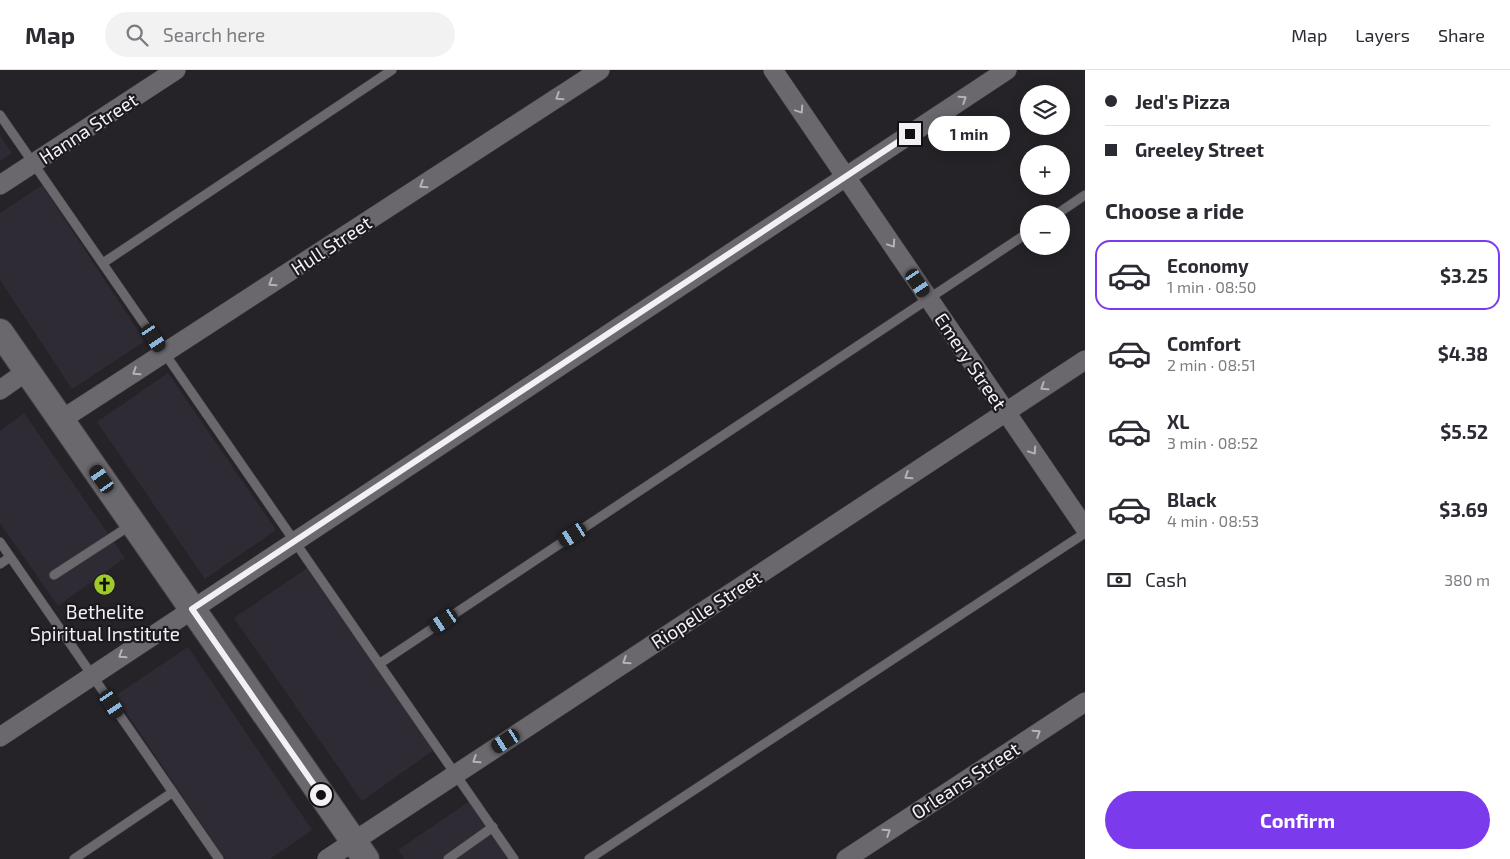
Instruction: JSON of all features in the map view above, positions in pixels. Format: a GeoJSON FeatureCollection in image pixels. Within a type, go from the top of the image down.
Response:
{"type":"FeatureCollection","features":[{"type":"Feature","properties":{"kind":"street","name":"Hanna Street"},"geometry":{"type":"LineString","coordinates":[[0,185],[176,70]]}},
{"type":"Feature","properties":{"kind":"street","name":"Hull Street"},"geometry":{"type":"LineString","coordinates":[[61,420],[600,70]]}},
{"type":"Feature","properties":{"kind":"street","name":"Emery Street"},"geometry":{"type":"LineString","coordinates":[[773,70],[1085,528]]}},
{"type":"Feature","properties":{"kind":"street"},"geometry":{"type":"LineString","coordinates":[[0,736],[1007,70]]}},
{"type":"Feature","properties":{"kind":"street"},"geometry":{"type":"LineString","coordinates":[[0,332],[359,850]]}},
{"type":"Feature","properties":{"kind":"street","name":"Riopelle Street"},"geometry":{"type":"LineString","coordinates":[[327,859],[359,850],[456,774],[1085,360]]}},
{"type":"Feature","properties":{"kind":"street"},"geometry":{"type":"LineString","coordinates":[[0,390],[27,371]]}},
{"type":"Feature","properties":{"kind":"street","name":"Orleans Street"},"geometry":{"type":"LineString","coordinates":[[846,859],[1085,702]]}},
{"type":"Feature","properties":{"kind":"lane"},"geometry":{"type":"LineString","coordinates":[[103,262],[392,70]]}},
{"type":"Feature","properties":{"kind":"lane"},"geometry":{"type":"LineString","coordinates":[[0,115],[514,859]]}},
{"type":"Feature","properties":{"kind":"lane"},"geometry":{"type":"LineString","coordinates":[[1070,205],[1085,195]]}},
{"type":"Feature","properties":{"kind":"lane"},"geometry":{"type":"LineString","coordinates":[[379,664],[1020,238]]}},
{"type":"Feature","properties":{"kind":"lane"},"geometry":{"type":"LineString","coordinates":[[54,574],[133,524]]}},
{"type":"Feature","properties":{"kind":"lane"},"geometry":{"type":"LineString","coordinates":[[589,859],[1085,534]]}},
{"type":"Feature","properties":{"kind":"lane"},"geometry":{"type":"LineString","coordinates":[[0,542],[218,859]]}},
{"type":"Feature","properties":{"kind":"lane"},"geometry":{"type":"LineString","coordinates":[[0,564],[10,557]]}},
{"type":"Feature","properties":{"kind":"lane"},"geometry":{"type":"LineString","coordinates":[[74,859],[173,792]]}},
{"type":"Feature","properties":{"kind":"lane"},"geometry":{"type":"LineString","coordinates":[[448,859],[493,828]]}},
{"type":"Feature","properties":{"kind":"shaded area"},"geometry":{"type":"Polygon","coordinates":[[[0,136],[12,153],[0,161],[0,136]]]}},
{"type":"Feature","properties":{"kind":"shaded area"},"geometry":{"type":"Polygon","coordinates":[[[42,185],[145,341],[72,389],[0,280],[0,213],[42,185]]]}},
{"type":"Feature","properties":{"kind":"shaded area"},"geometry":{"type":"Polygon","coordinates":[[[168,373],[276,530],[205,579],[97,422],[168,373]]]}},
{"type":"Feature","properties":{"kind":"shaded area"},"geometry":{"type":"Polygon","coordinates":[[[24,413],[125,558],[58,606],[0,523],[0,431],[24,413]]]}},
{"type":"Feature","properties":{"kind":"shaded area"},"geometry":{"type":"Polygon","coordinates":[[[307,568],[434,750],[362,801],[234,618],[307,568]]]}},
{"type":"Feature","properties":{"kind":"shaded area"},"geometry":{"type":"Polygon","coordinates":[[[188,647],[312,830],[270,859],[225,859],[115,696],[188,647]]]}},
{"type":"Feature","properties":{"kind":"shaded area"},"geometry":{"type":"Polygon","coordinates":[[[470,801],[509,859],[404,859],[398,850],[470,801]]]}},
{"type":"Feature","properties":{"kind":"place","name":"Bethelite Spiritual Institute"},"geometry":{"type":"Point","coordinates":[105,585]}},
{"type":"Feature","properties":{"kind":"route"},"geometry":{"type":"LineString","coordinates":[[321,795],[192,609],[910,134]]}}]}
